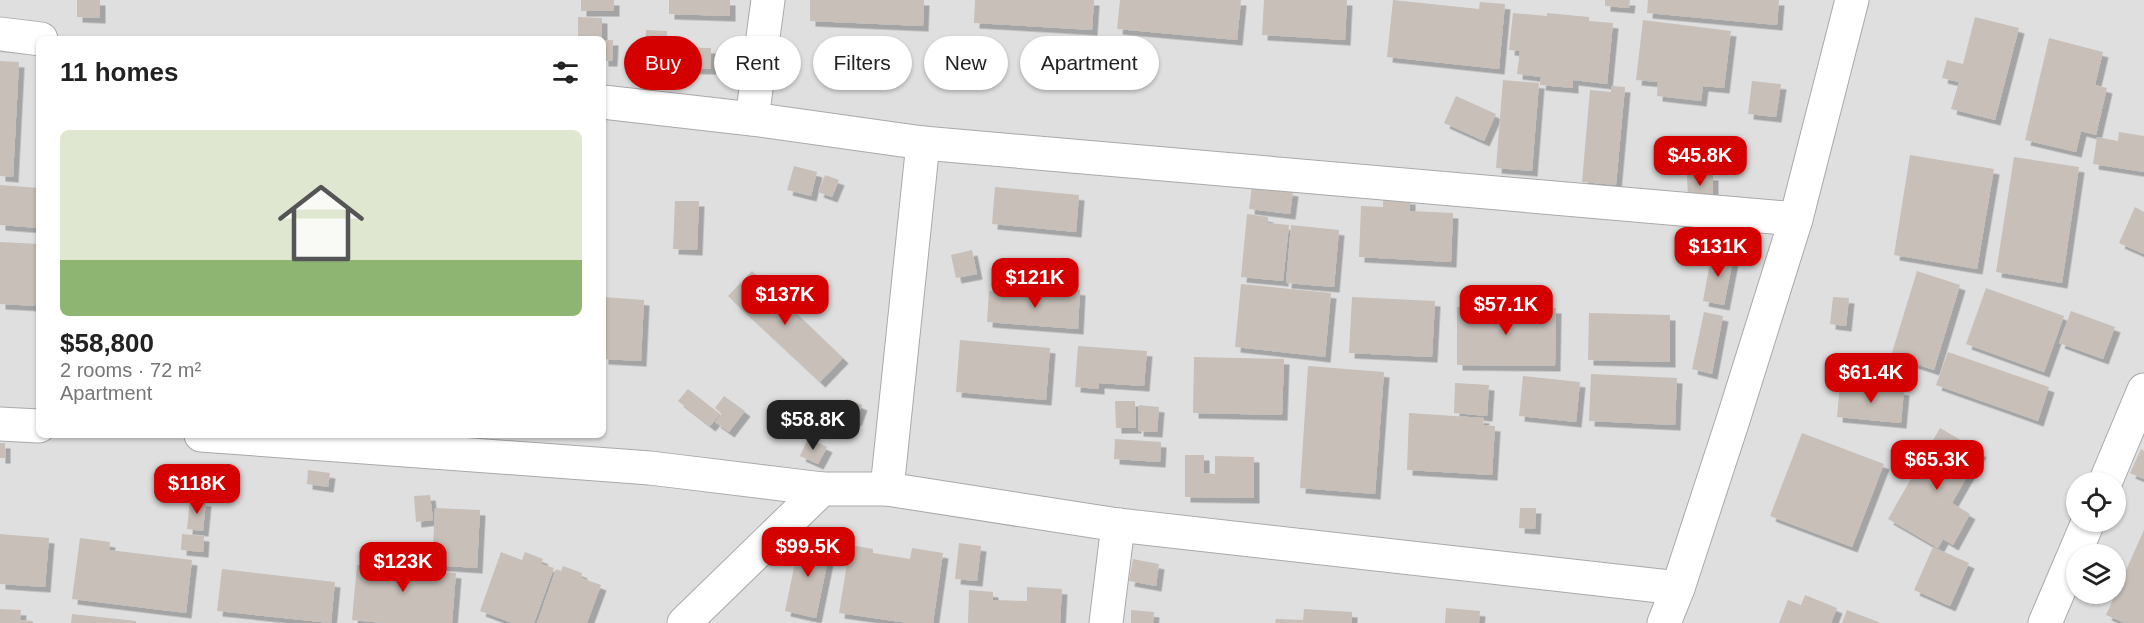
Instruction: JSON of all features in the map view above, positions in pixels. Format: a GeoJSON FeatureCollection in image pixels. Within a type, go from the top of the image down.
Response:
{"type":"FeatureCollection","features":[{"type":"Feature","properties":{"kind":"street"},"geometry":{"type":"LineString","coordinates":[[752,119],[768,0]]}},
{"type":"Feature","properties":{"kind":"street"},"geometry":{"type":"LineString","coordinates":[[1664,623],[1678,588],[1796,219],[1852,0]]}},
{"type":"Feature","properties":{"kind":"street"},"geometry":{"type":"LineString","coordinates":[[0,34],[36,38]]}},
{"type":"Feature","properties":{"kind":"street"},"geometry":{"type":"LineString","coordinates":[[606,102],[752,119],[923,143],[1796,219]]}},
{"type":"Feature","properties":{"kind":"street"},"geometry":{"type":"LineString","coordinates":[[887,489],[923,143]]}},
{"type":"Feature","properties":{"kind":"street"},"geometry":{"type":"LineString","coordinates":[[2110,472],[2144,390]]}},
{"type":"Feature","properties":{"kind":"street"},"geometry":{"type":"LineString","coordinates":[[0,424],[36,426]]}},
{"type":"Feature","properties":{"kind":"street"},"geometry":{"type":"LineString","coordinates":[[242,438],[651,468],[822,489],[887,489],[1118,525],[1678,588]]}},
{"type":"Feature","properties":{"kind":"street"},"geometry":{"type":"LineString","coordinates":[[684,623],[822,489]]}},
{"type":"Feature","properties":{"kind":"street"},"geometry":{"type":"LineString","coordinates":[[1106,623],[1118,525]]}},
{"type":"Feature","properties":{"kind":"street"},"geometry":{"type":"LineString","coordinates":[[2045,623],[2084,532]]}},
{"type":"Feature","properties":{"kind":"shaded area"},"geometry":{"type":"Polygon","coordinates":[[[0,0],[2144,0],[2144,623],[0,623],[0,0]]]}},
{"type":"Feature","properties":{"kind":"building"},"geometry":{"type":"Polygon","coordinates":[[[77,0],[100,0],[100,18],[77,17],[77,0]]]}},
{"type":"Feature","properties":{"kind":"building"},"geometry":{"type":"Polygon","coordinates":[[[581,0],[614,0],[614,11],[581,11],[581,0]]]}},
{"type":"Feature","properties":{"kind":"building"},"geometry":{"type":"Polygon","coordinates":[[[669,0],[730,0],[730,16],[669,14],[669,0]]]}},
{"type":"Feature","properties":{"kind":"building"},"geometry":{"type":"Polygon","coordinates":[[[810,0],[924,0],[923,26],[810,21],[810,0]]]}},
{"type":"Feature","properties":{"kind":"building"},"geometry":{"type":"Polygon","coordinates":[[[975,0],[1094,0],[1092,30],[974,23],[975,0]]]}},
{"type":"Feature","properties":{"kind":"building"},"geometry":{"type":"Polygon","coordinates":[[[1120,0],[1241,0],[1237,40],[1117,29],[1120,0]]]}},
{"type":"Feature","properties":{"kind":"building"},"geometry":{"type":"Polygon","coordinates":[[[1264,0],[1347,0],[1345,40],[1262,35],[1264,0]]]}},
{"type":"Feature","properties":{"kind":"building"},"geometry":{"type":"Polygon","coordinates":[[[1393,0],[1479,9],[1480,2],[1505,4],[1499,69],[1387,57],[1393,0]]]}},
{"type":"Feature","properties":{"kind":"building"},"geometry":{"type":"Polygon","coordinates":[[[1605,0],[1630,0],[1629,8],[1605,6],[1605,0]]]}},
{"type":"Feature","properties":{"kind":"building"},"geometry":{"type":"Polygon","coordinates":[[[1648,0],[1779,0],[1777,25],[1647,13],[1648,0]]]}},
{"type":"Feature","properties":{"kind":"building"},"geometry":{"type":"Polygon","coordinates":[[[1513,13],[1589,17],[1589,21],[1613,23],[1607,84],[1573,80],[1573,88],[1540,85],[1541,77],[1517,74],[1520,51],[1509,50],[1513,13]]]}},
{"type":"Feature","properties":{"kind":"building"},"geometry":{"type":"Polygon","coordinates":[[[578,17],[602,18],[602,36],[578,36],[578,17]]]}},
{"type":"Feature","properties":{"kind":"building"},"geometry":{"type":"Polygon","coordinates":[[[1975,17],[2019,28],[1995,120],[1951,109],[1959,82],[1942,78],[1947,60],[1963,64],[1975,17]]]}},
{"type":"Feature","properties":{"kind":"building"},"geometry":{"type":"Polygon","coordinates":[[[1643,20],[1731,31],[1724,88],[1703,86],[1701,101],[1657,96],[1658,82],[1636,80],[1643,20]]]}},
{"type":"Feature","properties":{"kind":"building"},"geometry":{"type":"Polygon","coordinates":[[[646,30],[667,31],[667,36],[646,36],[646,30]]]}},
{"type":"Feature","properties":{"kind":"building"},"geometry":{"type":"Polygon","coordinates":[[[2049,38],[2103,52],[2095,85],[2107,88],[2096,135],[2081,131],[2076,152],[2025,140],[2049,38]]]}},
{"type":"Feature","properties":{"kind":"building"},"geometry":{"type":"Polygon","coordinates":[[[606,40],[613,40],[612,61],[606,61],[606,40]]]}},
{"type":"Feature","properties":{"kind":"building"},"geometry":{"type":"Polygon","coordinates":[[[702,48],[711,48],[711,69],[702,69],[702,48]]]}},
{"type":"Feature","properties":{"kind":"building"},"geometry":{"type":"Polygon","coordinates":[[[0,61],[19,62],[13,177],[0,176],[0,61]]]}},
{"type":"Feature","properties":{"kind":"building"},"geometry":{"type":"Polygon","coordinates":[[[1503,80],[1539,83],[1532,171],[1496,168],[1503,80]]]}},
{"type":"Feature","properties":{"kind":"building"},"geometry":{"type":"Polygon","coordinates":[[[1752,81],[1781,84],[1776,117],[1748,114],[1752,81]]]}},
{"type":"Feature","properties":{"kind":"building"},"geometry":{"type":"Polygon","coordinates":[[[1611,86],[1625,87],[1616,185],[1582,182],[1590,90],[1611,92],[1611,86]]]}},
{"type":"Feature","properties":{"kind":"building"},"geometry":{"type":"Polygon","coordinates":[[[1456,96],[1496,114],[1484,141],[1444,123],[1456,96]]]}},
{"type":"Feature","properties":{"kind":"building"},"geometry":{"type":"Polygon","coordinates":[[[2119,132],[2144,136],[2144,172],[2093,164],[2097,137],[2118,141],[2119,132]]]}},
{"type":"Feature","properties":{"kind":"building"},"geometry":{"type":"Polygon","coordinates":[[[1910,155],[1994,169],[1977,269],[1894,255],[1910,155]]]}},
{"type":"Feature","properties":{"kind":"building"},"geometry":{"type":"Polygon","coordinates":[[[2014,157],[2079,167],[2062,283],[1996,272],[2014,157]]]}},
{"type":"Feature","properties":{"kind":"building"},"geometry":{"type":"Polygon","coordinates":[[[794,166],[817,172],[811,196],[787,190],[794,166]]]}},
{"type":"Feature","properties":{"kind":"building"},"geometry":{"type":"Polygon","coordinates":[[[825,175],[839,180],[832,197],[818,192],[825,175]]]}},
{"type":"Feature","properties":{"kind":"building"},"geometry":{"type":"Polygon","coordinates":[[[1687,175],[1713,175],[1713,199],[1688,199],[1687,175]]]}},
{"type":"Feature","properties":{"kind":"building"},"geometry":{"type":"Polygon","coordinates":[[[0,185],[36,188],[36,228],[0,225],[0,185]]]}},
{"type":"Feature","properties":{"kind":"building"},"geometry":{"type":"Polygon","coordinates":[[[1252,186],[1293,191],[1290,214],[1249,209],[1252,186]]]}},
{"type":"Feature","properties":{"kind":"building"},"geometry":{"type":"Polygon","coordinates":[[[995,187],[1079,195],[1076,232],[992,224],[995,187]]]}},
{"type":"Feature","properties":{"kind":"building"},"geometry":{"type":"Polygon","coordinates":[[[1383,198],[1410,199],[1410,211],[1453,213],[1451,262],[1359,257],[1361,206],[1383,207],[1383,198]]]}},
{"type":"Feature","properties":{"kind":"building"},"geometry":{"type":"Polygon","coordinates":[[[675,201],[699,201],[697,250],[673,249],[675,201]]]}},
{"type":"Feature","properties":{"kind":"building"},"geometry":{"type":"Polygon","coordinates":[[[2135,207],[2144,212],[2144,254],[2119,243],[2135,207]]]}},
{"type":"Feature","properties":{"kind":"building"},"geometry":{"type":"Polygon","coordinates":[[[1247,214],[1268,217],[1268,223],[1289,225],[1283,281],[1241,277],[1247,214]]]}},
{"type":"Feature","properties":{"kind":"building"},"geometry":{"type":"Polygon","coordinates":[[[1291,225],[1339,230],[1334,287],[1286,283],[1291,225]]]}},
{"type":"Feature","properties":{"kind":"building"},"geometry":{"type":"Polygon","coordinates":[[[0,242],[36,244],[36,306],[0,304],[0,242]]]}},
{"type":"Feature","properties":{"kind":"building"},"geometry":{"type":"Polygon","coordinates":[[[972,250],[977,274],[956,278],[951,255],[972,250]]]}},
{"type":"Feature","properties":{"kind":"building"},"geometry":{"type":"Polygon","coordinates":[[[1712,251],[1734,255],[1724,305],[1703,301],[1712,251]]]}},
{"type":"Feature","properties":{"kind":"building"},"geometry":{"type":"Polygon","coordinates":[[[752,271],[843,358],[820,382],[728,296],[752,271]]]}},
{"type":"Feature","properties":{"kind":"building"},"geometry":{"type":"Polygon","coordinates":[[[1917,271],[1960,285],[1934,370],[1891,356],[1917,271]]]}},
{"type":"Feature","properties":{"kind":"building"},"geometry":{"type":"Polygon","coordinates":[[[1241,284],[1331,293],[1325,357],[1235,347],[1241,284]]]}},
{"type":"Feature","properties":{"kind":"building"},"geometry":{"type":"Polygon","coordinates":[[[1059,288],[1080,290],[1078,329],[987,322],[989,291],[1058,297],[1059,288]]]}},
{"type":"Feature","properties":{"kind":"building"},"geometry":{"type":"Polygon","coordinates":[[[1986,288],[2064,316],[2044,372],[1966,344],[1986,288]]]}},
{"type":"Feature","properties":{"kind":"building"},"geometry":{"type":"Polygon","coordinates":[[[606,297],[644,300],[641,361],[606,359],[606,297]]]}},
{"type":"Feature","properties":{"kind":"building"},"geometry":{"type":"Polygon","coordinates":[[[1352,297],[1435,301],[1432,357],[1349,353],[1352,297]]]}},
{"type":"Feature","properties":{"kind":"building"},"geometry":{"type":"Polygon","coordinates":[[[1833,297],[1849,298],[1846,326],[1830,324],[1833,297]]]}},
{"type":"Feature","properties":{"kind":"building"},"geometry":{"type":"Polygon","coordinates":[[[1457,307],[1556,308],[1555,366],[1457,365],[1457,307]]]}},
{"type":"Feature","properties":{"kind":"building"},"geometry":{"type":"Polygon","coordinates":[[[2071,311],[2115,327],[2103,359],[2059,343],[2071,311]]]}},
{"type":"Feature","properties":{"kind":"building"},"geometry":{"type":"Polygon","coordinates":[[[1704,312],[1723,316],[1712,374],[1692,369],[1704,312]]]}},
{"type":"Feature","properties":{"kind":"building"},"geometry":{"type":"Polygon","coordinates":[[[1589,313],[1670,315],[1670,362],[1588,360],[1589,313]]]}},
{"type":"Feature","properties":{"kind":"building"},"geometry":{"type":"Polygon","coordinates":[[[960,340],[1050,348],[1046,400],[956,392],[960,340]]]}},
{"type":"Feature","properties":{"kind":"building"},"geometry":{"type":"Polygon","coordinates":[[[1078,346],[1147,351],[1144,386],[1099,383],[1099,389],[1075,387],[1078,346]]]}},
{"type":"Feature","properties":{"kind":"building"},"geometry":{"type":"Polygon","coordinates":[[[1948,352],[2049,387],[2038,421],[1936,385],[1948,352]]]}},
{"type":"Feature","properties":{"kind":"building"},"geometry":{"type":"Polygon","coordinates":[[[1194,357],[1284,359],[1282,415],[1193,413],[1194,357]]]}},
{"type":"Feature","properties":{"kind":"building"},"geometry":{"type":"Polygon","coordinates":[[[1308,366],[1384,372],[1375,494],[1300,488],[1308,366]]]}},
{"type":"Feature","properties":{"kind":"building"},"geometry":{"type":"Polygon","coordinates":[[[1591,374],[1677,378],[1675,425],[1589,421],[1591,374]]]}},
{"type":"Feature","properties":{"kind":"building"},"geometry":{"type":"Polygon","coordinates":[[[1523,376],[1580,382],[1576,422],[1519,416],[1523,376]]]}},
{"type":"Feature","properties":{"kind":"building"},"geometry":{"type":"Polygon","coordinates":[[[1455,383],[1489,385],[1487,416],[1454,413],[1455,383]]]}},
{"type":"Feature","properties":{"kind":"building"},"geometry":{"type":"Polygon","coordinates":[[[1840,384],[1904,390],[1901,423],[1837,417],[1840,384]]]}},
{"type":"Feature","properties":{"kind":"building"},"geometry":{"type":"Polygon","coordinates":[[[688,389],[720,414],[710,426],[678,401],[688,389]]]}},
{"type":"Feature","properties":{"kind":"building"},"geometry":{"type":"Polygon","coordinates":[[[724,396],[745,411],[729,432],[715,422],[722,414],[715,408],[724,396]]]}},
{"type":"Feature","properties":{"kind":"building"},"geometry":{"type":"Polygon","coordinates":[[[847,399],[862,405],[856,421],[840,414],[847,399]]]}},
{"type":"Feature","properties":{"kind":"building"},"geometry":{"type":"Polygon","coordinates":[[[1115,401],[1135,401],[1136,428],[1116,428],[1115,401]]]}},
{"type":"Feature","properties":{"kind":"building"},"geometry":{"type":"Polygon","coordinates":[[[1139,405],[1159,407],[1157,432],[1138,431],[1139,405]]]}},
{"type":"Feature","properties":{"kind":"building"},"geometry":{"type":"Polygon","coordinates":[[[1409,413],[1484,418],[1483,425],[1495,426],[1492,475],[1407,470],[1409,413]]]}},
{"type":"Feature","properties":{"kind":"building"},"geometry":{"type":"Polygon","coordinates":[[[1940,428],[1981,452],[1952,503],[1970,514],[1953,545],[1943,539],[1938,548],[1888,519],[1940,428]]]}},
{"type":"Feature","properties":{"kind":"building"},"geometry":{"type":"Polygon","coordinates":[[[1802,433],[1884,464],[1852,547],[1770,516],[1802,433]]]}},
{"type":"Feature","properties":{"kind":"building"},"geometry":{"type":"Polygon","coordinates":[[[808,438],[827,447],[818,464],[800,456],[808,438]]]}},
{"type":"Feature","properties":{"kind":"building"},"geometry":{"type":"Polygon","coordinates":[[[1115,439],[1161,442],[1160,462],[1114,459],[1115,439]]]}},
{"type":"Feature","properties":{"kind":"building"},"geometry":{"type":"Polygon","coordinates":[[[0,443],[5,443],[5,458],[0,458],[0,443]]]}},
{"type":"Feature","properties":{"kind":"building"},"geometry":{"type":"Polygon","coordinates":[[[2141,449],[2144,451],[2144,479],[2130,473],[2141,449]]]}},
{"type":"Feature","properties":{"kind":"building"},"geometry":{"type":"Polygon","coordinates":[[[1185,455],[1204,455],[1204,473],[1215,474],[1215,456],[1254,457],[1254,498],[1185,497],[1185,455]]]}},
{"type":"Feature","properties":{"kind":"building"},"geometry":{"type":"Polygon","coordinates":[[[191,466],[215,469],[211,495],[187,491],[191,466]]]}},
{"type":"Feature","properties":{"kind":"building"},"geometry":{"type":"Polygon","coordinates":[[[308,470],[330,473],[328,487],[307,484],[308,470]]]}},
{"type":"Feature","properties":{"kind":"building"},"geometry":{"type":"Polygon","coordinates":[[[430,495],[433,520],[416,522],[414,496],[430,495]]]}},
{"type":"Feature","properties":{"kind":"building"},"geometry":{"type":"Polygon","coordinates":[[[190,500],[206,501],[203,531],[187,529],[190,500]]]}},
{"type":"Feature","properties":{"kind":"building"},"geometry":{"type":"Polygon","coordinates":[[[435,508],[480,510],[477,568],[432,565],[435,508]]]}},
{"type":"Feature","properties":{"kind":"building"},"geometry":{"type":"Polygon","coordinates":[[[1520,508],[1536,508],[1535,529],[1519,528],[1520,508]]]}},
{"type":"Feature","properties":{"kind":"building"},"geometry":{"type":"Polygon","coordinates":[[[2144,530],[2144,623],[2125,623],[2106,615],[2111,604],[2126,604],[2126,570],[2144,530]]]}},
{"type":"Feature","properties":{"kind":"building"},"geometry":{"type":"Polygon","coordinates":[[[0,534],[49,538],[45,587],[0,584],[0,534]]]}},
{"type":"Feature","properties":{"kind":"building"},"geometry":{"type":"Polygon","coordinates":[[[182,534],[204,536],[203,552],[181,550],[182,534]]]}},
{"type":"Feature","properties":{"kind":"building"},"geometry":{"type":"Polygon","coordinates":[[[80,538],[110,542],[109,550],[192,560],[186,613],[72,599],[80,538]]]}},
{"type":"Feature","properties":{"kind":"building"},"geometry":{"type":"Polygon","coordinates":[[[800,539],[831,545],[816,618],[785,611],[800,539]]]}},
{"type":"Feature","properties":{"kind":"building"},"geometry":{"type":"Polygon","coordinates":[[[959,543],[981,546],[977,581],[955,579],[959,543]]]}},
{"type":"Feature","properties":{"kind":"building"},"geometry":{"type":"Polygon","coordinates":[[[850,545],[873,549],[873,553],[910,559],[912,548],[943,553],[933,623],[908,623],[839,613],[850,545]]]}},
{"type":"Feature","properties":{"kind":"building"},"geometry":{"type":"Polygon","coordinates":[[[1933,547],[1969,563],[1950,606],[1914,590],[1933,547]]]}},
{"type":"Feature","properties":{"kind":"building"},"geometry":{"type":"Polygon","coordinates":[[[501,552],[522,560],[525,552],[543,559],[541,564],[554,568],[534,623],[513,623],[480,611],[501,552]]]}},
{"type":"Feature","properties":{"kind":"building"},"geometry":{"type":"Polygon","coordinates":[[[380,555],[419,558],[418,570],[456,573],[452,623],[384,623],[352,620],[357,565],[379,566],[380,555]]]}},
{"type":"Feature","properties":{"kind":"building"},"geometry":{"type":"Polygon","coordinates":[[[1133,559],[1159,564],[1156,586],[1129,581],[1133,559]]]}},
{"type":"Feature","properties":{"kind":"building"},"geometry":{"type":"Polygon","coordinates":[[[563,566],[582,573],[581,578],[601,585],[587,623],[537,623],[556,569],[561,571],[563,566]]]}},
{"type":"Feature","properties":{"kind":"building"},"geometry":{"type":"Polygon","coordinates":[[[222,569],[335,582],[331,623],[217,611],[222,569]]]}},
{"type":"Feature","properties":{"kind":"building"},"geometry":{"type":"Polygon","coordinates":[[[1027,587],[1062,589],[1060,623],[968,623],[969,590],[993,592],[993,600],[1027,601],[1027,587]]]}},
{"type":"Feature","properties":{"kind":"building"},"geometry":{"type":"Polygon","coordinates":[[[1805,595],[1837,608],[1831,623],[1779,623],[1788,600],[1801,605],[1805,595]]]}},
{"type":"Feature","properties":{"kind":"building"},"geometry":{"type":"Polygon","coordinates":[[[1446,608],[1480,611],[1479,623],[1445,623],[1446,608]]]}},
{"type":"Feature","properties":{"kind":"building"},"geometry":{"type":"Polygon","coordinates":[[[0,609],[21,610],[20,620],[33,621],[33,623],[0,623],[0,609]]]}},
{"type":"Feature","properties":{"kind":"building"},"geometry":{"type":"Polygon","coordinates":[[[1304,609],[1352,612],[1352,623],[1275,623],[1276,619],[1303,620],[1304,609]]]}},
{"type":"Feature","properties":{"kind":"building"},"geometry":{"type":"Polygon","coordinates":[[[1131,610],[1154,612],[1153,623],[1131,623],[1131,610]]]}},
{"type":"Feature","properties":{"kind":"building"},"geometry":{"type":"Polygon","coordinates":[[[1847,610],[1881,623],[1842,623],[1847,610]]]}},
{"type":"Feature","properties":{"kind":"building"},"geometry":{"type":"Polygon","coordinates":[[[72,614],[136,621],[136,623],[71,623],[72,614]]]}}]}
